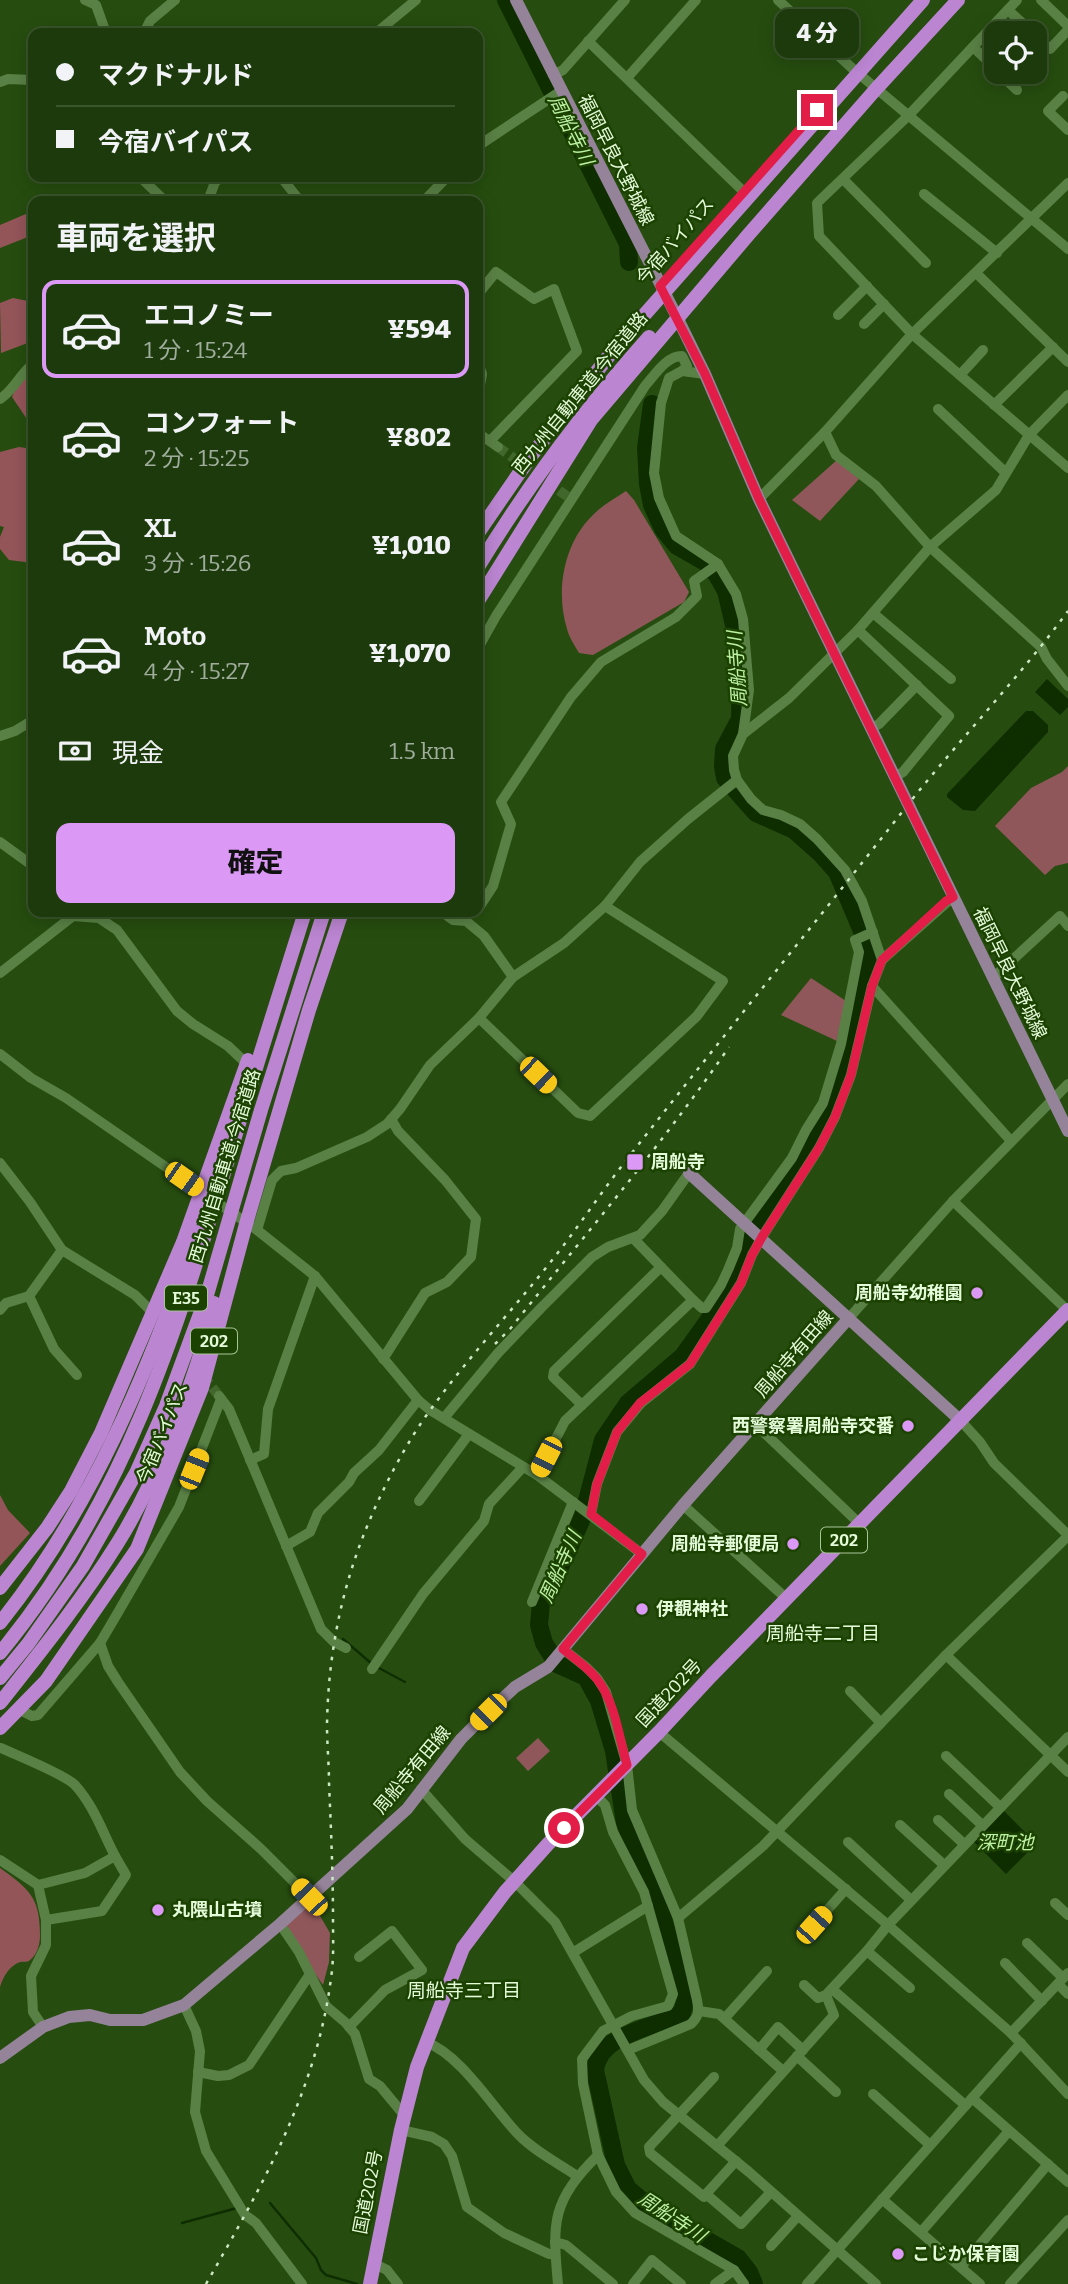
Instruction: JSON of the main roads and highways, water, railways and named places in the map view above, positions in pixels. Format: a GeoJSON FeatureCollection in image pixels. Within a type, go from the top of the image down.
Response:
{"type":"FeatureCollection","features":[{"type":"Feature","properties":{"kind":"highway","name":"今宿バイパス"},"geometry":{"type":"LineString","coordinates":[[483,513],[550,421],[660,286],[916,0]]}},
{"type":"Feature","properties":{"kind":"highway","name":"西九州自動車道;今宿道路"},"geometry":{"type":"LineString","coordinates":[[483,526],[531,456],[615,348],[923,0]]}},
{"type":"Feature","properties":{"kind":"highway","name":"西九州自動車道;今宿道路"},"geometry":{"type":"LineString","coordinates":[[483,559],[544,466],[628,360],[946,0]]}},
{"type":"Feature","properties":{"kind":"highway"},"geometry":{"type":"LineString","coordinates":[[483,593],[591,420],[876,89],[958,0]]}},
{"type":"Feature","properties":{"kind":"highway"},"geometry":{"type":"LineString","coordinates":[[0,1623],[55,1546],[108,1450],[147,1363],[179,1284],[236,1104],[253,1061],[295,917]]}},
{"type":"Feature","properties":{"kind":"highway","name":"西九州自動車道;今宿道路"},"geometry":{"type":"LineString","coordinates":[[0,1653],[27,1620],[73,1552],[95,1515],[141,1420],[190,1288],[253,1061],[303,917]]}},
{"type":"Feature","properties":{"kind":"highway","name":"西九州自動車道;今宿道路"},"geometry":{"type":"LineString","coordinates":[[0,1678],[83,1566],[136,1473],[166,1406],[207,1295],[261,1110],[322,917]]}},
{"type":"Feature","properties":{"kind":"highway","name":"今宿バイパス"},"geometry":{"type":"LineString","coordinates":[[0,1728],[46,1681],[137,1549],[202,1388],[251,1227],[309,1010],[340,917]]}},
{"type":"Feature","properties":{"kind":"highway"},"geometry":{"type":"LineString","coordinates":[[0,1588],[47,1528],[71,1491],[101,1433],[183,1242],[253,1061]]}},
{"type":"Feature","properties":{"kind":"highway"},"geometry":{"type":"LineString","coordinates":[[0,1703],[83,1595],[119,1541],[145,1492],[190,1385],[214,1306],[234,1205]]}},
{"type":"Feature","properties":{"kind":"highway","name":"国道202号"},"geometry":{"type":"LineString","coordinates":[[370,2284],[416,2067],[463,1948],[514,1881],[548,1844],[1068,1310]]}},
{"type":"Feature","properties":{"kind":"main road","name":"福岡早良大野城線"},"geometry":{"type":"LineString","coordinates":[[516,0],[705,374],[759,499],[1068,1131]]}},
{"type":"Feature","properties":{"kind":"main road"},"geometry":{"type":"LineString","coordinates":[[690,1173],[849,1318]]}},
{"type":"Feature","properties":{"kind":"main road","name":"周船寺有田線"},"geometry":{"type":"LineString","coordinates":[[0,2058],[43,2027],[69,2017],[90,2015],[110,2020],[144,2021],[184,2005],[280,1924],[407,1810],[461,1739],[488,1712],[515,1688],[548,1667],[683,1505],[849,1318],[961,1421]]}},
{"type":"Feature","properties":{"kind":"water"},"geometry":{"type":"Polygon","coordinates":[[[1047,679],[1068,699],[1068,707],[1060,715],[1035,692],[1047,679]]]}},
{"type":"Feature","properties":{"kind":"water"},"geometry":{"type":"Polygon","coordinates":[[[1026,711],[1033,711],[1048,725],[1048,732],[975,811],[963,810],[947,797],[947,794],[1026,711]]]}},
{"type":"Feature","properties":{"kind":"water","name":"深町池"},"geometry":{"type":"Polygon","coordinates":[[[1002,1809],[1031,1838],[1029,1842],[1033,1847],[1006,1874],[971,1839],[1002,1809]]]}},
{"type":"Feature","properties":{"kind":"waterway","name":"周船寺川"},"geometry":{"type":"LineString","coordinates":[[506,0],[628,244],[629,262]]}},
{"type":"Feature","properties":{"kind":"waterway","name":"周船寺川"},"geometry":{"type":"LineString","coordinates":[[652,404],[646,448],[652,505],[663,529],[677,546],[705,562],[717,575],[726,591],[738,642],[741,667],[740,719],[724,749],[725,778],[756,813],[794,830],[837,872],[870,950],[854,1037],[827,1113],[802,1159],[758,1220],[726,1293],[708,1321],[683,1356],[628,1403],[603,1440],[583,1516],[541,1603],[539,1625],[544,1643],[557,1664],[586,1677],[599,1701],[614,1751],[625,1823],[658,1901],[686,1998],[682,2013],[618,2039],[599,2057],[595,2070],[616,2165],[628,2189],[652,2209],[738,2258],[754,2284]]}},
{"type":"Feature","properties":{"kind":"waterway"},"geometry":{"type":"LineString","coordinates":[[343,1639],[372,1664]]}},
{"type":"Feature","properties":{"kind":"waterway"},"geometry":{"type":"LineString","coordinates":[[377,1667],[405,1682]]}},
{"type":"Feature","properties":{"kind":"waterway"},"geometry":{"type":"LineString","coordinates":[[270,2203],[316,2258],[326,2275],[357,2284]]}},
{"type":"Feature","properties":{"kind":"waterway"},"geometry":{"type":"LineString","coordinates":[[182,2223],[237,2208]]}},
{"type":"Feature","properties":{"kind":"tunnel"},"geometry":{"type":"LineString","coordinates":[[498,447],[571,499]]}},
{"type":"Feature","properties":{"kind":"tunnel"},"geometry":{"type":"LineString","coordinates":[[203,1376],[219,1396]]}},
{"type":"Feature","properties":{"kind":"railway"},"geometry":{"type":"LineString","coordinates":[[206,2284],[284,2137],[300,2099],[324,2019],[333,1956],[327,1725],[330,1676],[348,1580],[370,1518],[386,1484],[414,1434],[449,1385],[547,1266],[656,1122],[906,807],[1068,611]]}},
{"type":"Feature","properties":{"kind":"railway"},"geometry":{"type":"LineString","coordinates":[[495,1344],[622,1190],[729,1047]]}},
{"type":"Feature","properties":{"kind":"place","name":"周船寺"},"geometry":{"type":"Point","coordinates":[635,1162]}},
{"type":"Feature","properties":{"kind":"place","name":"周船寺幼稚園"},"geometry":{"type":"Point","coordinates":[977,1293]}},
{"type":"Feature","properties":{"kind":"place","name":"西警察署周船寺交番"},"geometry":{"type":"Point","coordinates":[908,1426]}},
{"type":"Feature","properties":{"kind":"place","name":"周船寺郵便局"},"geometry":{"type":"Point","coordinates":[793,1544]}},
{"type":"Feature","properties":{"kind":"place","name":"伊覩神社"},"geometry":{"type":"Point","coordinates":[642,1609]}},
{"type":"Feature","properties":{"kind":"place","name":"丸隈山古墳"},"geometry":{"type":"Point","coordinates":[158,1910]}},
{"type":"Feature","properties":{"kind":"place","name":"こじか保育園"},"geometry":{"type":"Point","coordinates":[898,2254]}},
{"type":"Feature","properties":{"kind":"district","name":"周船寺二丁目"},"geometry":{"type":"Point","coordinates":[823,1633]}},
{"type":"Feature","properties":{"kind":"district","name":"周船寺三丁目"},"geometry":{"type":"Point","coordinates":[464,1990]}}]}
